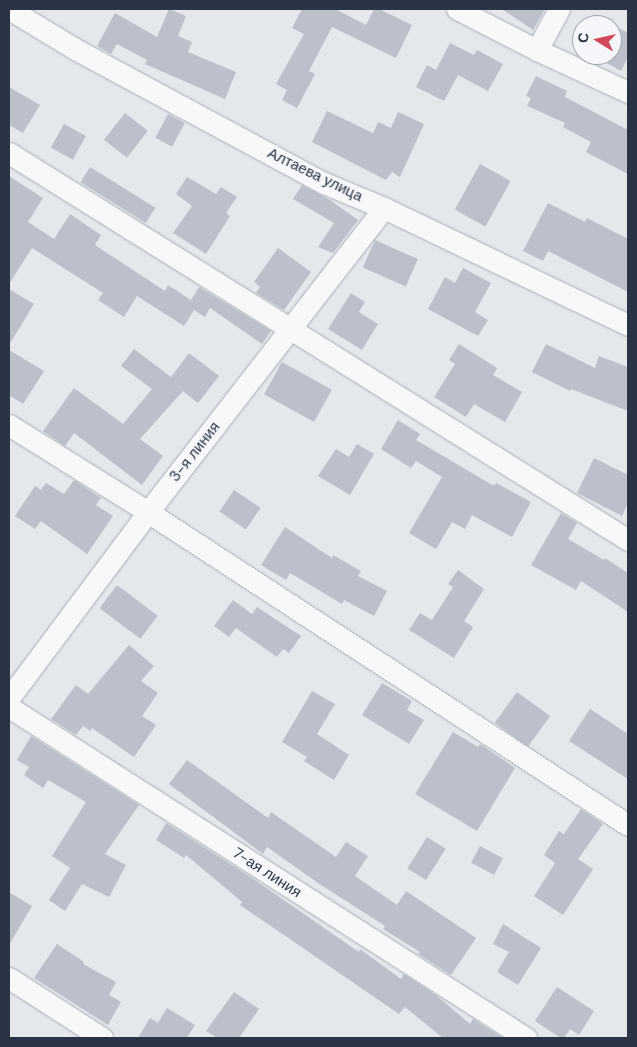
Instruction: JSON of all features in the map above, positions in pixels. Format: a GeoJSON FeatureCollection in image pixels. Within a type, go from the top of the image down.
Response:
{"type":"FeatureCollection","features":[{"type":"Feature","properties":{"kind":"street","name":"Алтаева улица"},"geometry":{"type":"LineString","coordinates":[[9,9],[75,49],[324,183],[384,208],[628,325]]}},
{"type":"Feature","properties":{"kind":"street"},"geometry":{"type":"LineString","coordinates":[[457,9],[537,50],[628,92]]}},
{"type":"Feature","properties":{"kind":"street"},"geometry":{"type":"LineString","coordinates":[[537,50],[559,9]]}},
{"type":"Feature","properties":{"kind":"street"},"geometry":{"type":"LineString","coordinates":[[9,152],[290,330],[628,540]]}},
{"type":"Feature","properties":{"kind":"street","name":"3-я линия"},"geometry":{"type":"LineString","coordinates":[[9,698],[148,512],[384,208]]}},
{"type":"Feature","properties":{"kind":"street"},"geometry":{"type":"LineString","coordinates":[[9,425],[148,512],[628,825]]}},
{"type":"Feature","properties":{"kind":"street","name":"7-ая линия"},"geometry":{"type":"LineString","coordinates":[[9,707],[526,1038]]}},
{"type":"Feature","properties":{"kind":"street"},"geometry":{"type":"LineString","coordinates":[[9,978],[102,1038]]}},
{"type":"Feature","properties":{"kind":"building"},"geometry":{"type":"Polygon","coordinates":[[[169,9],[186,16],[178,36],[192,42],[188,52],[236,72],[225,99],[145,64],[147,60],[117,44],[111,54],[97,46],[115,13],[157,37],[169,9]]]}},
{"type":"Feature","properties":{"kind":"building"},"geometry":{"type":"Polygon","coordinates":[[[302,9],[335,9],[366,25],[374,9],[379,9],[412,25],[396,58],[332,27],[309,71],[315,74],[297,108],[282,100],[287,90],[276,84],[304,34],[292,28],[302,9]]]}},
{"type":"Feature","properties":{"kind":"building"},"geometry":{"type":"Polygon","coordinates":[[[502,9],[545,9],[533,30],[502,9]]]}},
{"type":"Feature","properties":{"kind":"building"},"geometry":{"type":"Polygon","coordinates":[[[622,30],[628,33],[628,57],[621,71],[610,65],[622,65],[622,30]]]}},
{"type":"Feature","properties":{"kind":"building"},"geometry":{"type":"Polygon","coordinates":[[[450,43],[474,55],[477,50],[503,64],[488,91],[458,75],[444,101],[416,87],[427,65],[436,70],[450,43]]]}},
{"type":"Feature","properties":{"kind":"building"},"geometry":{"type":"Polygon","coordinates":[[[536,76],[567,91],[565,97],[628,130],[628,174],[586,152],[591,142],[563,127],[565,123],[527,106],[531,98],[526,96],[536,76]]]}},
{"type":"Feature","properties":{"kind":"building"},"geometry":{"type":"Polygon","coordinates":[[[9,87],[40,105],[23,133],[9,125],[9,87]]]}},
{"type":"Feature","properties":{"kind":"building"},"geometry":{"type":"Polygon","coordinates":[[[327,111],[373,133],[378,122],[391,128],[398,112],[424,124],[400,177],[392,172],[386,180],[312,142],[327,111]]]}},
{"type":"Feature","properties":{"kind":"building"},"geometry":{"type":"Polygon","coordinates":[[[125,113],[148,131],[127,158],[104,140],[125,113]]]}},
{"type":"Feature","properties":{"kind":"building"},"geometry":{"type":"Polygon","coordinates":[[[168,114],[185,123],[172,147],[155,138],[168,114]]]}},
{"type":"Feature","properties":{"kind":"building"},"geometry":{"type":"Polygon","coordinates":[[[64,124],[86,136],[73,160],[51,148],[64,124]]]}},
{"type":"Feature","properties":{"kind":"building"},"geometry":{"type":"Polygon","coordinates":[[[480,164],[511,181],[485,226],[455,209],[480,164]]]}},
{"type":"Feature","properties":{"kind":"building"},"geometry":{"type":"Polygon","coordinates":[[[90,167],[155,208],[146,223],[80,182],[90,167]]]}},
{"type":"Feature","properties":{"kind":"building"},"geometry":{"type":"Polygon","coordinates":[[[9,176],[43,198],[28,222],[54,239],[70,214],[101,235],[95,245],[165,291],[168,285],[191,300],[199,287],[271,331],[262,344],[210,308],[205,317],[194,310],[184,326],[137,296],[124,317],[98,300],[103,293],[32,248],[9,284],[9,176]]]}},
{"type":"Feature","properties":{"kind":"building"},"geometry":{"type":"Polygon","coordinates":[[[187,177],[216,194],[221,187],[237,197],[226,213],[230,216],[206,254],[173,233],[192,206],[176,194],[187,177]]]}},
{"type":"Feature","properties":{"kind":"building"},"geometry":{"type":"Polygon","coordinates":[[[302,185],[330,200],[358,220],[333,253],[318,247],[334,223],[293,199],[302,185]]]}},
{"type":"Feature","properties":{"kind":"building"},"geometry":{"type":"Polygon","coordinates":[[[548,203],[585,222],[587,218],[628,239],[628,292],[548,251],[543,261],[523,251],[548,203]]]}},
{"type":"Feature","properties":{"kind":"building"},"geometry":{"type":"Polygon","coordinates":[[[375,240],[418,259],[406,287],[363,267],[375,240]]]}},
{"type":"Feature","properties":{"kind":"building"},"geometry":{"type":"Polygon","coordinates":[[[278,248],[311,272],[284,310],[256,293],[260,287],[254,282],[278,248]]]}},
{"type":"Feature","properties":{"kind":"building"},"geometry":{"type":"Polygon","coordinates":[[[463,268],[491,283],[475,312],[488,320],[478,336],[428,309],[445,277],[455,283],[463,268]]]}},
{"type":"Feature","properties":{"kind":"building"},"geometry":{"type":"Polygon","coordinates":[[[9,289],[34,304],[9,345],[9,289]]]}},
{"type":"Feature","properties":{"kind":"building"},"geometry":{"type":"Polygon","coordinates":[[[351,293],[365,302],[359,312],[378,324],[362,350],[328,329],[351,293]]]}},
{"type":"Feature","properties":{"kind":"building"},"geometry":{"type":"Polygon","coordinates":[[[459,344],[497,368],[493,375],[522,392],[505,422],[474,404],[466,417],[434,397],[455,364],[449,360],[459,344]]]}},
{"type":"Feature","properties":{"kind":"building"},"geometry":{"type":"Polygon","coordinates":[[[546,344],[595,368],[599,356],[628,367],[628,411],[571,389],[570,391],[532,372],[546,344]]]}},
{"type":"Feature","properties":{"kind":"building"},"geometry":{"type":"Polygon","coordinates":[[[134,349],[171,377],[189,353],[219,376],[198,403],[183,391],[140,439],[163,456],[142,485],[74,433],[65,446],[43,431],[74,388],[123,424],[152,389],[121,366],[134,349]]]}},
{"type":"Feature","properties":{"kind":"building"},"geometry":{"type":"Polygon","coordinates":[[[9,350],[44,371],[23,404],[9,395],[9,350]]]}},
{"type":"Feature","properties":{"kind":"building"},"geometry":{"type":"Polygon","coordinates":[[[282,362],[332,390],[314,422],[264,394],[282,362]]]}},
{"type":"Feature","properties":{"kind":"building"},"geometry":{"type":"Polygon","coordinates":[[[398,420],[420,434],[416,440],[494,486],[496,483],[531,502],[512,537],[472,515],[465,529],[452,522],[436,549],[409,533],[442,477],[416,461],[411,468],[381,449],[398,420]]]}},
{"type":"Feature","properties":{"kind":"building"},"geometry":{"type":"Polygon","coordinates":[[[357,444],[374,454],[350,495],[318,476],[336,449],[349,457],[357,444]]]}},
{"type":"Feature","properties":{"kind":"building"},"geometry":{"type":"Polygon","coordinates":[[[594,458],[628,475],[628,503],[622,516],[577,493],[594,458]]]}},
{"type":"Feature","properties":{"kind":"building"},"geometry":{"type":"Polygon","coordinates":[[[74,480],[101,498],[96,505],[113,516],[87,554],[41,521],[35,529],[15,516],[35,486],[41,490],[46,483],[64,494],[74,480]]]}},
{"type":"Feature","properties":{"kind":"building"},"geometry":{"type":"Polygon","coordinates":[[[234,490],[261,508],[246,529],[219,512],[234,490]]]}},
{"type":"Feature","properties":{"kind":"building"},"geometry":{"type":"Polygon","coordinates":[[[561,513],[577,523],[568,539],[604,560],[605,558],[628,573],[628,612],[581,581],[576,590],[531,565],[561,513]]]}},
{"type":"Feature","properties":{"kind":"building"},"geometry":{"type":"Polygon","coordinates":[[[285,527],[332,558],[333,555],[361,571],[358,576],[387,591],[374,616],[344,600],[342,604],[290,573],[286,580],[261,565],[285,527]]]}},
{"type":"Feature","properties":{"kind":"building"},"geometry":{"type":"Polygon","coordinates":[[[458,570],[484,589],[464,621],[473,627],[454,658],[409,630],[420,613],[432,620],[453,587],[448,584],[458,570]]]}},
{"type":"Feature","properties":{"kind":"building"},"geometry":{"type":"Polygon","coordinates":[[[117,585],[158,616],[140,639],[100,608],[117,585]]]}},
{"type":"Feature","properties":{"kind":"building"},"geometry":{"type":"Polygon","coordinates":[[[233,600],[252,614],[257,607],[301,636],[289,653],[283,649],[277,657],[236,628],[229,637],[214,626],[233,600]]]}},
{"type":"Feature","properties":{"kind":"building"},"geometry":{"type":"Polygon","coordinates":[[[129,645],[154,666],[141,681],[158,693],[142,716],[156,725],[134,757],[92,728],[90,731],[83,726],[76,735],[51,719],[76,685],[88,694],[129,645]]]}},
{"type":"Feature","properties":{"kind":"building"},"geometry":{"type":"Polygon","coordinates":[[[382,683],[412,701],[407,710],[424,720],[409,744],[362,715],[382,683]]]}},
{"type":"Feature","properties":{"kind":"building"},"geometry":{"type":"Polygon","coordinates":[[[312,691],[335,704],[317,734],[349,755],[334,780],[304,761],[307,757],[282,742],[312,691]]]}},
{"type":"Feature","properties":{"kind":"building"},"geometry":{"type":"Polygon","coordinates":[[[517,692],[550,716],[528,747],[495,723],[517,692]]]}},
{"type":"Feature","properties":{"kind":"building"},"geometry":{"type":"Polygon","coordinates":[[[590,709],[628,734],[628,779],[569,741],[590,709]]]}},
{"type":"Feature","properties":{"kind":"building"},"geometry":{"type":"Polygon","coordinates":[[[453,732],[478,747],[480,744],[515,768],[477,831],[415,794],[453,732]]]}},
{"type":"Feature","properties":{"kind":"building"},"geometry":{"type":"Polygon","coordinates":[[[31,736],[139,805],[105,854],[126,865],[109,897],[82,884],[65,911],[49,900],[70,868],[52,856],[86,802],[48,780],[43,788],[24,775],[29,767],[17,760],[31,736]]]}},
{"type":"Feature","properties":{"kind":"building"},"geometry":{"type":"Polygon","coordinates":[[[187,760],[268,818],[271,812],[336,857],[346,842],[368,856],[355,876],[397,905],[406,891],[476,938],[451,975],[418,954],[420,952],[383,929],[385,926],[318,883],[267,847],[263,854],[169,784],[187,760]]]}},
{"type":"Feature","properties":{"kind":"building"},"geometry":{"type":"Polygon","coordinates":[[[581,809],[603,824],[578,859],[593,869],[563,915],[534,896],[555,863],[544,855],[559,831],[564,834],[581,809]]]}},
{"type":"Feature","properties":{"kind":"building"},"geometry":{"type":"Polygon","coordinates":[[[166,823],[249,876],[359,952],[360,949],[401,979],[404,974],[437,996],[470,1024],[473,1019],[503,1038],[443,1038],[405,1007],[399,1014],[240,905],[242,902],[186,855],[184,858],[156,840],[166,823]]]}},
{"type":"Feature","properties":{"kind":"building"},"geometry":{"type":"Polygon","coordinates":[[[427,837],[446,849],[426,880],[407,868],[427,837]]]}},
{"type":"Feature","properties":{"kind":"building"},"geometry":{"type":"Polygon","coordinates":[[[480,846],[503,858],[494,875],[471,863],[480,846]]]}},
{"type":"Feature","properties":{"kind":"building"},"geometry":{"type":"Polygon","coordinates":[[[9,892],[32,906],[9,945],[9,892]]]}},
{"type":"Feature","properties":{"kind":"building"},"geometry":{"type":"Polygon","coordinates":[[[503,924],[541,948],[518,985],[497,972],[509,952],[493,944],[503,924]]]}},
{"type":"Feature","properties":{"kind":"building"},"geometry":{"type":"Polygon","coordinates":[[[57,944],[84,962],[83,964],[116,982],[109,995],[121,1002],[108,1025],[34,978],[57,944]]]}},
{"type":"Feature","properties":{"kind":"building"},"geometry":{"type":"Polygon","coordinates":[[[557,987],[594,1011],[579,1035],[570,1029],[564,1038],[561,1038],[535,1021],[557,987]]]}},
{"type":"Feature","properties":{"kind":"building"},"geometry":{"type":"Polygon","coordinates":[[[234,992],[259,1009],[239,1038],[217,1038],[206,1031],[234,992]]]}},
{"type":"Feature","properties":{"kind":"building"},"geometry":{"type":"Polygon","coordinates":[[[167,1008],[195,1025],[187,1038],[138,1038],[150,1018],[158,1023],[167,1008]]]}}]}
